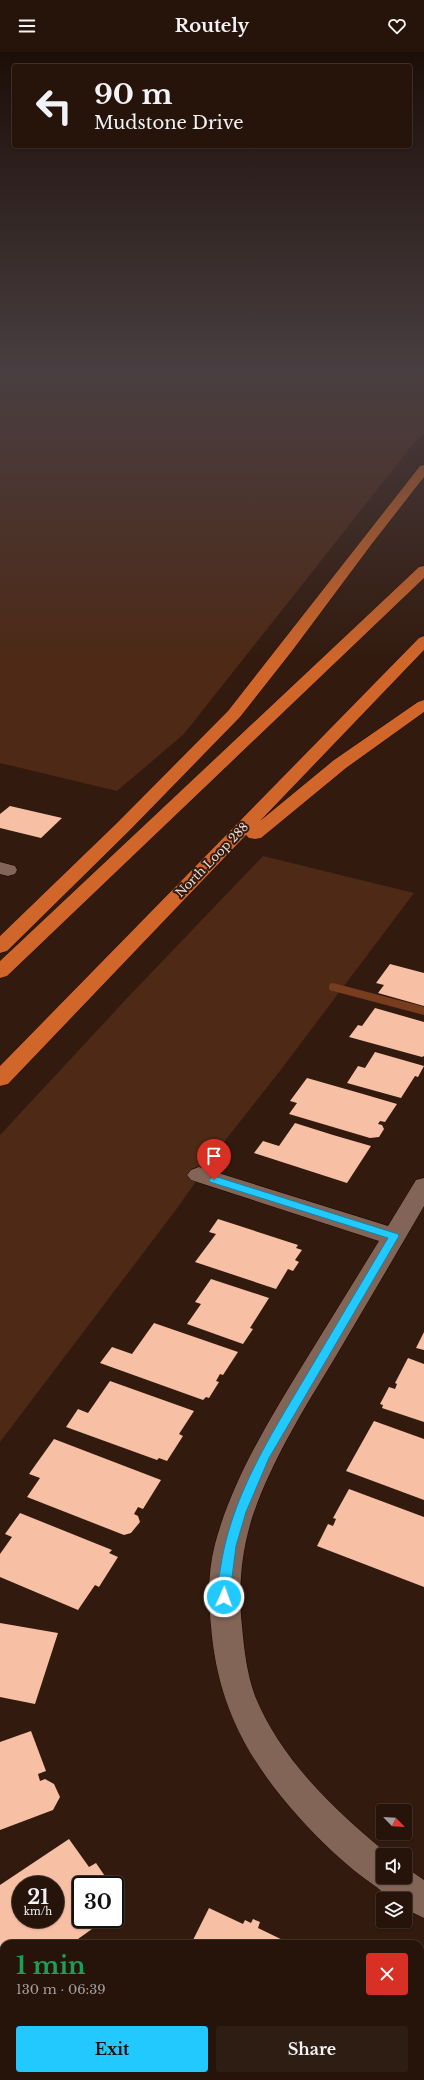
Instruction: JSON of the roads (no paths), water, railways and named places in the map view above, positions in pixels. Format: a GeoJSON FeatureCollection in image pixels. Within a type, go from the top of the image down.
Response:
{"type":"FeatureCollection","features":[{"type":"Feature","properties":{"kind":"highway"},"geometry":{"type":"LineString","coordinates":[[0,947],[124,826],[234,714],[287,648],[366,542],[423,471]]}},
{"type":"Feature","properties":{"kind":"highway"},"geometry":{"type":"LineString","coordinates":[[0,972],[424,570]]}},
{"type":"Feature","properties":{"kind":"highway","name":"North Loop 288"},"geometry":{"type":"LineString","coordinates":[[0,1079],[424,641]]}},
{"type":"Feature","properties":{"kind":"highway"},"geometry":{"type":"LineString","coordinates":[[136,939],[224,858],[340,764],[424,705]]}},
{"type":"Feature","properties":{"kind":"street"},"geometry":{"type":"LineString","coordinates":[[199,1175],[394,1236]]}},
{"type":"Feature","properties":{"kind":"street"},"geometry":{"type":"LineString","coordinates":[[376,1866],[354,1848],[312,1808],[278,1765],[250,1718],[239,1693],[227,1638],[224,1584],[230,1546],[240,1512],[264,1457],[424,1186]]}},
{"type":"Feature","properties":{"kind":"street"},"geometry":{"type":"LineString","coordinates":[[400,1884],[424,1901]]}},
{"type":"Feature","properties":{"kind":"waterway"},"geometry":{"type":"LineString","coordinates":[[333,987],[424,1011]]}}]}
